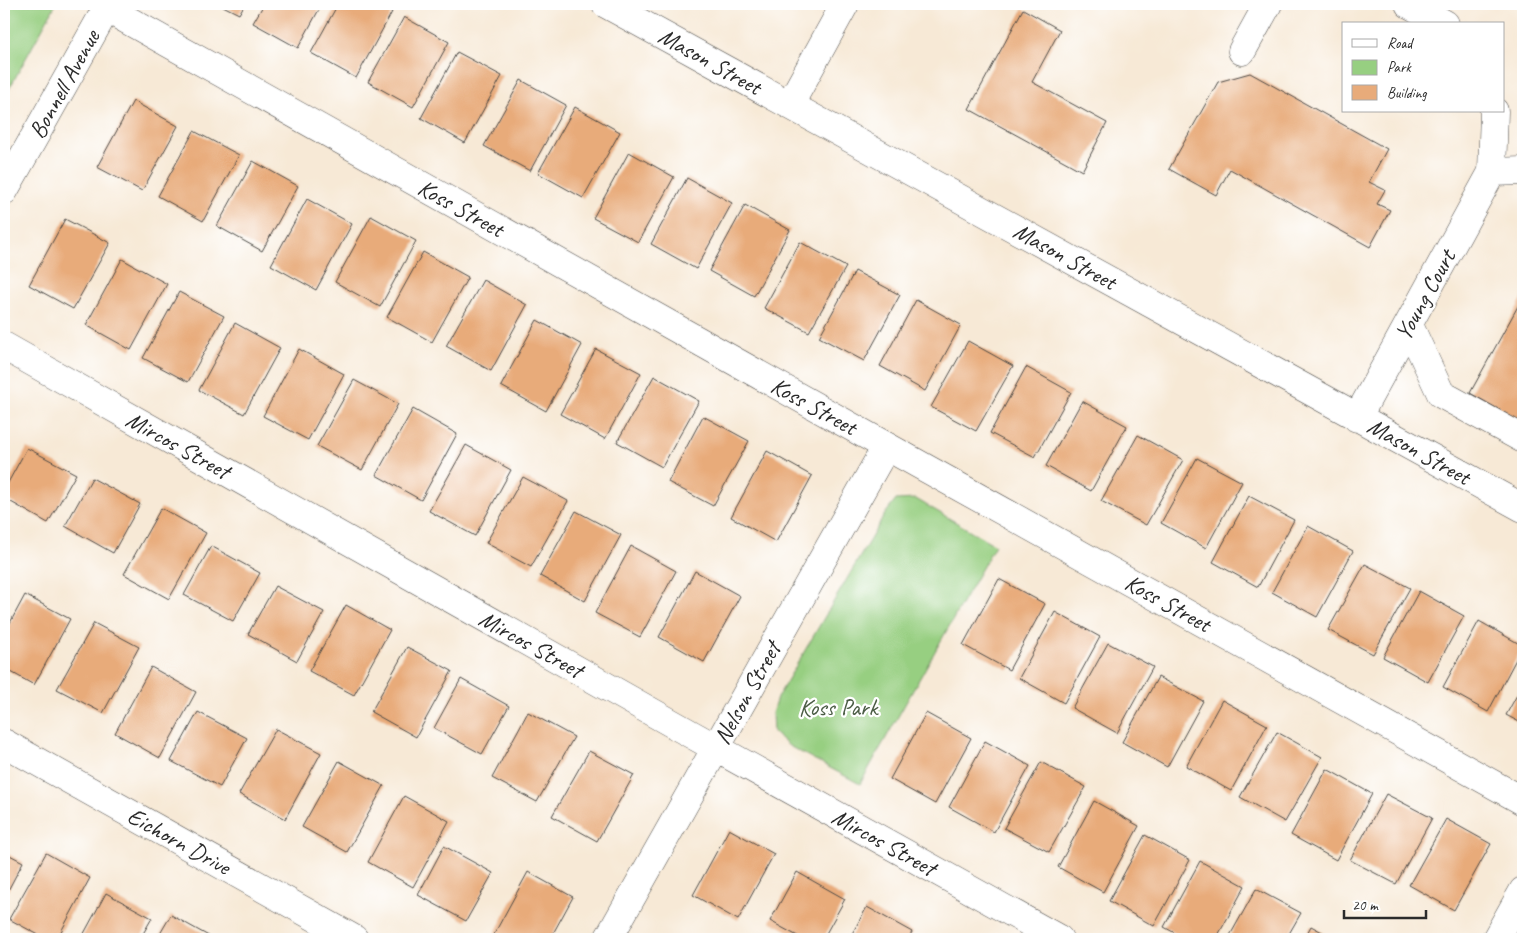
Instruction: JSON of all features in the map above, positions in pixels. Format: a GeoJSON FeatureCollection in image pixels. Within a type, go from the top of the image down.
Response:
{"type":"FeatureCollection","features":[{"type":"Feature","properties":{"kind":"street","name":"Mason Street"},"geometry":{"type":"LineString","coordinates":[[606,4],[1523,508]]}},
{"type":"Feature","properties":{"kind":"street"},"geometry":{"type":"LineString","coordinates":[[790,104],[845,4]]}},
{"type":"Feature","properties":{"kind":"street"},"geometry":{"type":"LineString","coordinates":[[1242,51],[1268,4]]}},
{"type":"Feature","properties":{"kind":"street"},"geometry":{"type":"LineString","coordinates":[[1409,4],[1441,22]]}},
{"type":"Feature","properties":{"kind":"street","name":"Bonnell Avenue"},"geometry":{"type":"LineString","coordinates":[[4,190],[108,6]]}},
{"type":"Feature","properties":{"kind":"street","name":"Koss Street"},"geometry":{"type":"LineString","coordinates":[[108,6],[886,446],[1523,801]]}},
{"type":"Feature","properties":{"kind":"street"},"geometry":{"type":"LineString","coordinates":[[1494,112],[1492,172],[1523,172]]}},
{"type":"Feature","properties":{"kind":"street","name":"Young Court"},"geometry":{"type":"LineString","coordinates":[[1357,418],[1492,172]]}},
{"type":"Feature","properties":{"kind":"street"},"geometry":{"type":"LineString","coordinates":[[1409,325],[1440,394],[1523,440]]}},
{"type":"Feature","properties":{"kind":"street","name":"Mircos Street"},"geometry":{"type":"LineString","coordinates":[[4,346],[1059,939]]}},
{"type":"Feature","properties":{"kind":"street","name":"Nelson Street"},"geometry":{"type":"LineString","coordinates":[[608,939],[886,446]]}},
{"type":"Feature","properties":{"kind":"street","name":"Eichorn Drive"},"geometry":{"type":"LineString","coordinates":[[4,743],[354,939]]}},
{"type":"Feature","properties":{"kind":"street"},"geometry":{"type":"LineString","coordinates":[[1496,939],[1523,891]]}},
{"type":"Feature","properties":{"kind":"green space"},"geometry":{"type":"Polygon","coordinates":[[[4,4],[56,4],[4,98],[4,4]]]}},
{"type":"Feature","properties":{"kind":"green space","name":"Koss Park"},"geometry":{"type":"Polygon","coordinates":[[[916,499],[995,545],[860,784],[789,746],[773,732],[772,713],[777,698],[885,514],[896,500],[916,499]]]}},
{"type":"Feature","properties":{"kind":"building"},"geometry":{"type":"Polygon","coordinates":[[[219,4],[245,4],[239,14],[219,4]]]}},
{"type":"Feature","properties":{"kind":"building"},"geometry":{"type":"Polygon","coordinates":[[[264,4],[322,4],[298,48],[253,23],[264,4]]]}},
{"type":"Feature","properties":{"kind":"building"},"geometry":{"type":"Polygon","coordinates":[[[338,4],[377,4],[392,12],[356,78],[311,53],[338,4]]]}},
{"type":"Feature","properties":{"kind":"building"},"geometry":{"type":"Polygon","coordinates":[[[1023,9],[1060,30],[1032,82],[1107,123],[1082,171],[969,109],[1023,9]]]}},
{"type":"Feature","properties":{"kind":"building"},"geometry":{"type":"Polygon","coordinates":[[[404,17],[449,42],[413,107],[368,82],[404,17]]]}},
{"type":"Feature","properties":{"kind":"building"},"geometry":{"type":"Polygon","coordinates":[[[457,52],[502,76],[465,143],[421,118],[457,52]]]}},
{"type":"Feature","properties":{"kind":"building"},"geometry":{"type":"Polygon","coordinates":[[[1250,73],[1387,149],[1369,182],[1385,190],[1377,204],[1390,210],[1370,247],[1230,169],[1216,195],[1169,169],[1218,82],[1250,73]]]}},
{"type":"Feature","properties":{"kind":"building"},"geometry":{"type":"Polygon","coordinates":[[[521,80],[566,105],[530,171],[484,146],[521,80]]]}},
{"type":"Feature","properties":{"kind":"building"},"geometry":{"type":"Polygon","coordinates":[[[133,101],[178,126],[142,191],[97,167],[133,101]]]}},
{"type":"Feature","properties":{"kind":"building"},"geometry":{"type":"Polygon","coordinates":[[[575,107],[620,132],[583,198],[538,173],[575,107]]]}},
{"type":"Feature","properties":{"kind":"building"},"geometry":{"type":"Polygon","coordinates":[[[194,131],[239,155],[203,221],[158,196],[194,131]]]}},
{"type":"Feature","properties":{"kind":"building"},"geometry":{"type":"Polygon","coordinates":[[[629,152],[674,177],[638,242],[593,218],[629,152]]]}},
{"type":"Feature","properties":{"kind":"building"},"geometry":{"type":"Polygon","coordinates":[[[253,161],[298,186],[262,251],[217,226],[253,161]]]}},
{"type":"Feature","properties":{"kind":"building"},"geometry":{"type":"Polygon","coordinates":[[[687,178],[732,203],[696,269],[651,244],[687,178]]]}},
{"type":"Feature","properties":{"kind":"building"},"geometry":{"type":"Polygon","coordinates":[[[307,199],[352,224],[316,290],[271,265],[307,199]]]}},
{"type":"Feature","properties":{"kind":"building"},"geometry":{"type":"Polygon","coordinates":[[[745,205],[790,230],[754,296],[709,271],[745,205]]]}},
{"type":"Feature","properties":{"kind":"building"},"geometry":{"type":"Polygon","coordinates":[[[371,216],[416,241],[380,307],[335,282],[371,216]]]}},
{"type":"Feature","properties":{"kind":"building"},"geometry":{"type":"Polygon","coordinates":[[[65,219],[110,243],[73,309],[29,285],[65,219]]]}},
{"type":"Feature","properties":{"kind":"building"},"geometry":{"type":"Polygon","coordinates":[[[800,242],[846,267],[809,332],[764,308],[800,242]]]}},
{"type":"Feature","properties":{"kind":"building"},"geometry":{"type":"Polygon","coordinates":[[[423,252],[468,277],[432,342],[387,317],[423,252]]]}},
{"type":"Feature","properties":{"kind":"building"},"geometry":{"type":"Polygon","coordinates":[[[122,259],[167,284],[131,350],[86,325],[122,259]]]}},
{"type":"Feature","properties":{"kind":"building"},"geometry":{"type":"Polygon","coordinates":[[[855,271],[900,295],[864,361],[819,337],[855,271]]]}},
{"type":"Feature","properties":{"kind":"building"},"geometry":{"type":"Polygon","coordinates":[[[483,280],[527,305],[491,371],[446,346],[483,280]]]}},
{"type":"Feature","properties":{"kind":"building"},"geometry":{"type":"Polygon","coordinates":[[[179,292],[224,316],[188,382],[143,358],[179,292]]]}},
{"type":"Feature","properties":{"kind":"building"},"geometry":{"type":"Polygon","coordinates":[[[1523,297],[1523,423],[1470,393],[1523,297]]]}},
{"type":"Feature","properties":{"kind":"building"},"geometry":{"type":"Polygon","coordinates":[[[916,300],[961,325],[925,391],[880,366],[916,300]]]}},
{"type":"Feature","properties":{"kind":"building"},"geometry":{"type":"Polygon","coordinates":[[[537,320],[582,345],[546,411],[501,386],[537,320]]]}},
{"type":"Feature","properties":{"kind":"building"},"geometry":{"type":"Polygon","coordinates":[[[235,323],[280,348],[244,414],[199,390],[235,323]]]}},
{"type":"Feature","properties":{"kind":"building"},"geometry":{"type":"Polygon","coordinates":[[[968,341],[1013,366],[976,431],[931,407],[968,341]]]}},
{"type":"Feature","properties":{"kind":"building"},"geometry":{"type":"Polygon","coordinates":[[[299,349],[344,374],[308,440],[263,416],[299,349]]]}},
{"type":"Feature","properties":{"kind":"building"},"geometry":{"type":"Polygon","coordinates":[[[596,349],[641,373],[605,439],[560,414],[596,349]]]}},
{"type":"Feature","properties":{"kind":"building"},"geometry":{"type":"Polygon","coordinates":[[[1026,367],[1071,392],[1035,457],[990,433],[1026,367]]]}},
{"type":"Feature","properties":{"kind":"building"},"geometry":{"type":"Polygon","coordinates":[[[654,376],[699,401],[662,467],[617,442],[654,376]]]}},
{"type":"Feature","properties":{"kind":"building"},"geometry":{"type":"Polygon","coordinates":[[[354,380],[398,404],[362,470],[317,446],[354,380]]]}},
{"type":"Feature","properties":{"kind":"building"},"geometry":{"type":"Polygon","coordinates":[[[1082,401],[1127,426],[1091,491],[1046,466],[1082,401]]]}},
{"type":"Feature","properties":{"kind":"building"},"geometry":{"type":"Polygon","coordinates":[[[413,409],[457,434],[421,500],[376,475],[413,409]]]}},
{"type":"Feature","properties":{"kind":"building"},"geometry":{"type":"Polygon","coordinates":[[[703,416],[749,441],[713,506],[668,482],[703,416]]]}},
{"type":"Feature","properties":{"kind":"building"},"geometry":{"type":"Polygon","coordinates":[[[1138,435],[1183,460],[1146,525],[1101,501],[1138,435]]]}},
{"type":"Feature","properties":{"kind":"building"},"geometry":{"type":"Polygon","coordinates":[[[466,445],[511,470],[475,536],[429,511],[466,445]]]}},
{"type":"Feature","properties":{"kind":"building"},"geometry":{"type":"Polygon","coordinates":[[[27,448],[76,474],[48,523],[4,498],[4,490],[27,448]]]}},
{"type":"Feature","properties":{"kind":"building"},"geometry":{"type":"Polygon","coordinates":[[[767,451],[812,476],[776,542],[731,517],[767,451]]]}},
{"type":"Feature","properties":{"kind":"building"},"geometry":{"type":"Polygon","coordinates":[[[1197,458],[1242,482],[1206,548],[1161,523],[1197,458]]]}},
{"type":"Feature","properties":{"kind":"building"},"geometry":{"type":"Polygon","coordinates":[[[523,477],[568,501],[531,567],[486,543],[523,477]]]}},
{"type":"Feature","properties":{"kind":"building"},"geometry":{"type":"Polygon","coordinates":[[[92,478],[140,504],[113,553],[65,526],[92,478]]]}},
{"type":"Feature","properties":{"kind":"building"},"geometry":{"type":"Polygon","coordinates":[[[1249,496],[1294,520],[1258,587],[1213,562],[1249,496]]]}},
{"type":"Feature","properties":{"kind":"building"},"geometry":{"type":"Polygon","coordinates":[[[161,508],[206,533],[169,599],[124,574],[161,508]]]}},
{"type":"Feature","properties":{"kind":"building"},"geometry":{"type":"Polygon","coordinates":[[[576,511],[621,535],[585,601],[540,576],[576,511]]]}},
{"type":"Feature","properties":{"kind":"building"},"geometry":{"type":"Polygon","coordinates":[[[1308,526],[1353,551],[1317,617],[1272,592],[1308,526]]]}},
{"type":"Feature","properties":{"kind":"building"},"geometry":{"type":"Polygon","coordinates":[[[211,546],[260,573],[233,621],[184,595],[211,546]]]}},
{"type":"Feature","properties":{"kind":"building"},"geometry":{"type":"Polygon","coordinates":[[[631,546],[676,571],[640,637],[595,613],[631,546]]]}},
{"type":"Feature","properties":{"kind":"building"},"geometry":{"type":"Polygon","coordinates":[[[1365,564],[1410,588],[1373,654],[1328,630],[1365,564]]]}},
{"type":"Feature","properties":{"kind":"building"},"geometry":{"type":"Polygon","coordinates":[[[695,571],[740,596],[704,662],[659,637],[695,571]]]}},
{"type":"Feature","properties":{"kind":"building"},"geometry":{"type":"Polygon","coordinates":[[[999,579],[1045,604],[1009,670],[963,645],[999,579]]]}},
{"type":"Feature","properties":{"kind":"building"},"geometry":{"type":"Polygon","coordinates":[[[275,586],[324,612],[297,661],[248,634],[275,586]]]}},
{"type":"Feature","properties":{"kind":"building"},"geometry":{"type":"Polygon","coordinates":[[[1419,591],[1464,616],[1428,682],[1383,657],[1419,591]]]}},
{"type":"Feature","properties":{"kind":"building"},"geometry":{"type":"Polygon","coordinates":[[[25,595],[70,619],[34,685],[4,668],[4,634],[25,595]]]}},
{"type":"Feature","properties":{"kind":"building"},"geometry":{"type":"Polygon","coordinates":[[[346,605],[390,630],[354,695],[309,671],[346,605]]]}},
{"type":"Feature","properties":{"kind":"building"},"geometry":{"type":"Polygon","coordinates":[[[1055,612],[1100,637],[1064,703],[1019,678],[1055,612]]]}},
{"type":"Feature","properties":{"kind":"building"},"geometry":{"type":"Polygon","coordinates":[[[1479,621],[1523,646],[1488,712],[1443,687],[1479,621]]]}},
{"type":"Feature","properties":{"kind":"building"},"geometry":{"type":"Polygon","coordinates":[[[94,623],[139,647],[103,713],[57,689],[94,623]]]}},
{"type":"Feature","properties":{"kind":"building"},"geometry":{"type":"Polygon","coordinates":[[[1108,643],[1153,667],[1117,733],[1072,708],[1108,643]]]}},
{"type":"Feature","properties":{"kind":"building"},"geometry":{"type":"Polygon","coordinates":[[[407,647],[452,671],[416,737],[371,712],[407,647]]]}},
{"type":"Feature","properties":{"kind":"building"},"geometry":{"type":"Polygon","coordinates":[[[151,667],[196,692],[160,758],[115,733],[151,667]]]}},
{"type":"Feature","properties":{"kind":"building"},"geometry":{"type":"Polygon","coordinates":[[[1158,677],[1203,701],[1167,767],[1122,742],[1158,677]]]}},
{"type":"Feature","properties":{"kind":"building"},"geometry":{"type":"Polygon","coordinates":[[[461,679],[509,706],[482,754],[434,728],[461,679]]]}},
{"type":"Feature","properties":{"kind":"building"},"geometry":{"type":"Polygon","coordinates":[[[1523,684],[1523,724],[1506,715],[1523,684]]]}},
{"type":"Feature","properties":{"kind":"building"},"geometry":{"type":"Polygon","coordinates":[[[1222,700],[1267,725],[1231,791],[1186,766],[1222,700]]]}},
{"type":"Feature","properties":{"kind":"building"},"geometry":{"type":"Polygon","coordinates":[[[198,712],[247,738],[220,787],[171,761],[198,712]]]}},
{"type":"Feature","properties":{"kind":"building"},"geometry":{"type":"Polygon","coordinates":[[[528,712],[574,737],[537,802],[492,778],[528,712]]]}},
{"type":"Feature","properties":{"kind":"building"},"geometry":{"type":"Polygon","coordinates":[[[926,713],[971,738],[935,804],[890,779],[926,713]]]}},
{"type":"Feature","properties":{"kind":"building"},"geometry":{"type":"Polygon","coordinates":[[[276,729],[321,753],[285,819],[239,794],[276,729]]]}},
{"type":"Feature","properties":{"kind":"building"},"geometry":{"type":"Polygon","coordinates":[[[1277,732],[1322,757],[1285,822],[1240,797],[1277,732]]]}},
{"type":"Feature","properties":{"kind":"building"},"geometry":{"type":"Polygon","coordinates":[[[985,741],[1030,766],[994,832],[949,807],[985,741]]]}},
{"type":"Feature","properties":{"kind":"building"},"geometry":{"type":"Polygon","coordinates":[[[589,751],[634,775],[597,841],[552,816],[589,751]]]}},
{"type":"Feature","properties":{"kind":"building"},"geometry":{"type":"Polygon","coordinates":[[[339,761],[384,786],[347,852],[302,827],[339,761]]]}},
{"type":"Feature","properties":{"kind":"building"},"geometry":{"type":"Polygon","coordinates":[[[1041,762],[1086,787],[1049,852],[1004,828],[1041,762]]]}},
{"type":"Feature","properties":{"kind":"building"},"geometry":{"type":"Polygon","coordinates":[[[1327,769],[1372,794],[1336,860],[1291,835],[1327,769]]]}},
{"type":"Feature","properties":{"kind":"building"},"geometry":{"type":"Polygon","coordinates":[[[1386,794],[1432,818],[1396,884],[1350,860],[1386,794]]]}},
{"type":"Feature","properties":{"kind":"building"},"geometry":{"type":"Polygon","coordinates":[[[404,796],[449,821],[413,887],[368,862],[404,796]]]}},
{"type":"Feature","properties":{"kind":"building"},"geometry":{"type":"Polygon","coordinates":[[[1094,801],[1139,826],[1103,892],[1058,867],[1094,801]]]}},
{"type":"Feature","properties":{"kind":"building"},"geometry":{"type":"Polygon","coordinates":[[[1446,819],[1491,844],[1454,910],[1409,885],[1446,819]]]}},
{"type":"Feature","properties":{"kind":"building"},"geometry":{"type":"Polygon","coordinates":[[[729,829],[774,854],[738,920],[693,895],[729,829]]]}},
{"type":"Feature","properties":{"kind":"building"},"geometry":{"type":"Polygon","coordinates":[[[1145,835],[1190,860],[1154,926],[1109,901],[1145,835]]]}},
{"type":"Feature","properties":{"kind":"building"},"geometry":{"type":"Polygon","coordinates":[[[444,846],[493,873],[466,921],[418,895],[444,846]]]}},
{"type":"Feature","properties":{"kind":"building"},"geometry":{"type":"Polygon","coordinates":[[[4,852],[23,862],[4,898],[4,852]]]}},
{"type":"Feature","properties":{"kind":"building"},"geometry":{"type":"Polygon","coordinates":[[[46,853],[90,878],[57,939],[46,939],[9,919],[46,853]]]}},
{"type":"Feature","properties":{"kind":"building"},"geometry":{"type":"Polygon","coordinates":[[[1200,861],[1245,886],[1216,939],[1186,939],[1164,927],[1200,861]]]}},
{"type":"Feature","properties":{"kind":"building"},"geometry":{"type":"Polygon","coordinates":[[[528,872],[573,897],[550,939],[492,938],[528,872]]]}},
{"type":"Feature","properties":{"kind":"building"},"geometry":{"type":"Polygon","coordinates":[[[797,872],[845,899],[823,939],[803,939],[770,921],[797,872]]]}},
{"type":"Feature","properties":{"kind":"building"},"geometry":{"type":"Polygon","coordinates":[[[1256,889],[1301,913],[1286,939],[1228,939],[1256,889]]]}},
{"type":"Feature","properties":{"kind":"building"},"geometry":{"type":"Polygon","coordinates":[[[106,893],[152,918],[140,939],[81,939],[106,893]]]}},
{"type":"Feature","properties":{"kind":"building"},"geometry":{"type":"Polygon","coordinates":[[[867,907],[912,932],[908,939],[849,939],[867,907]]]}},
{"type":"Feature","properties":{"kind":"building"},"geometry":{"type":"Polygon","coordinates":[[[171,915],[214,939],[157,939],[171,915]]]}},
{"type":"Feature","properties":{"kind":"building"},"geometry":{"type":"Polygon","coordinates":[[[1311,926],[1335,939],[1304,939],[1311,926]]]}}]}
